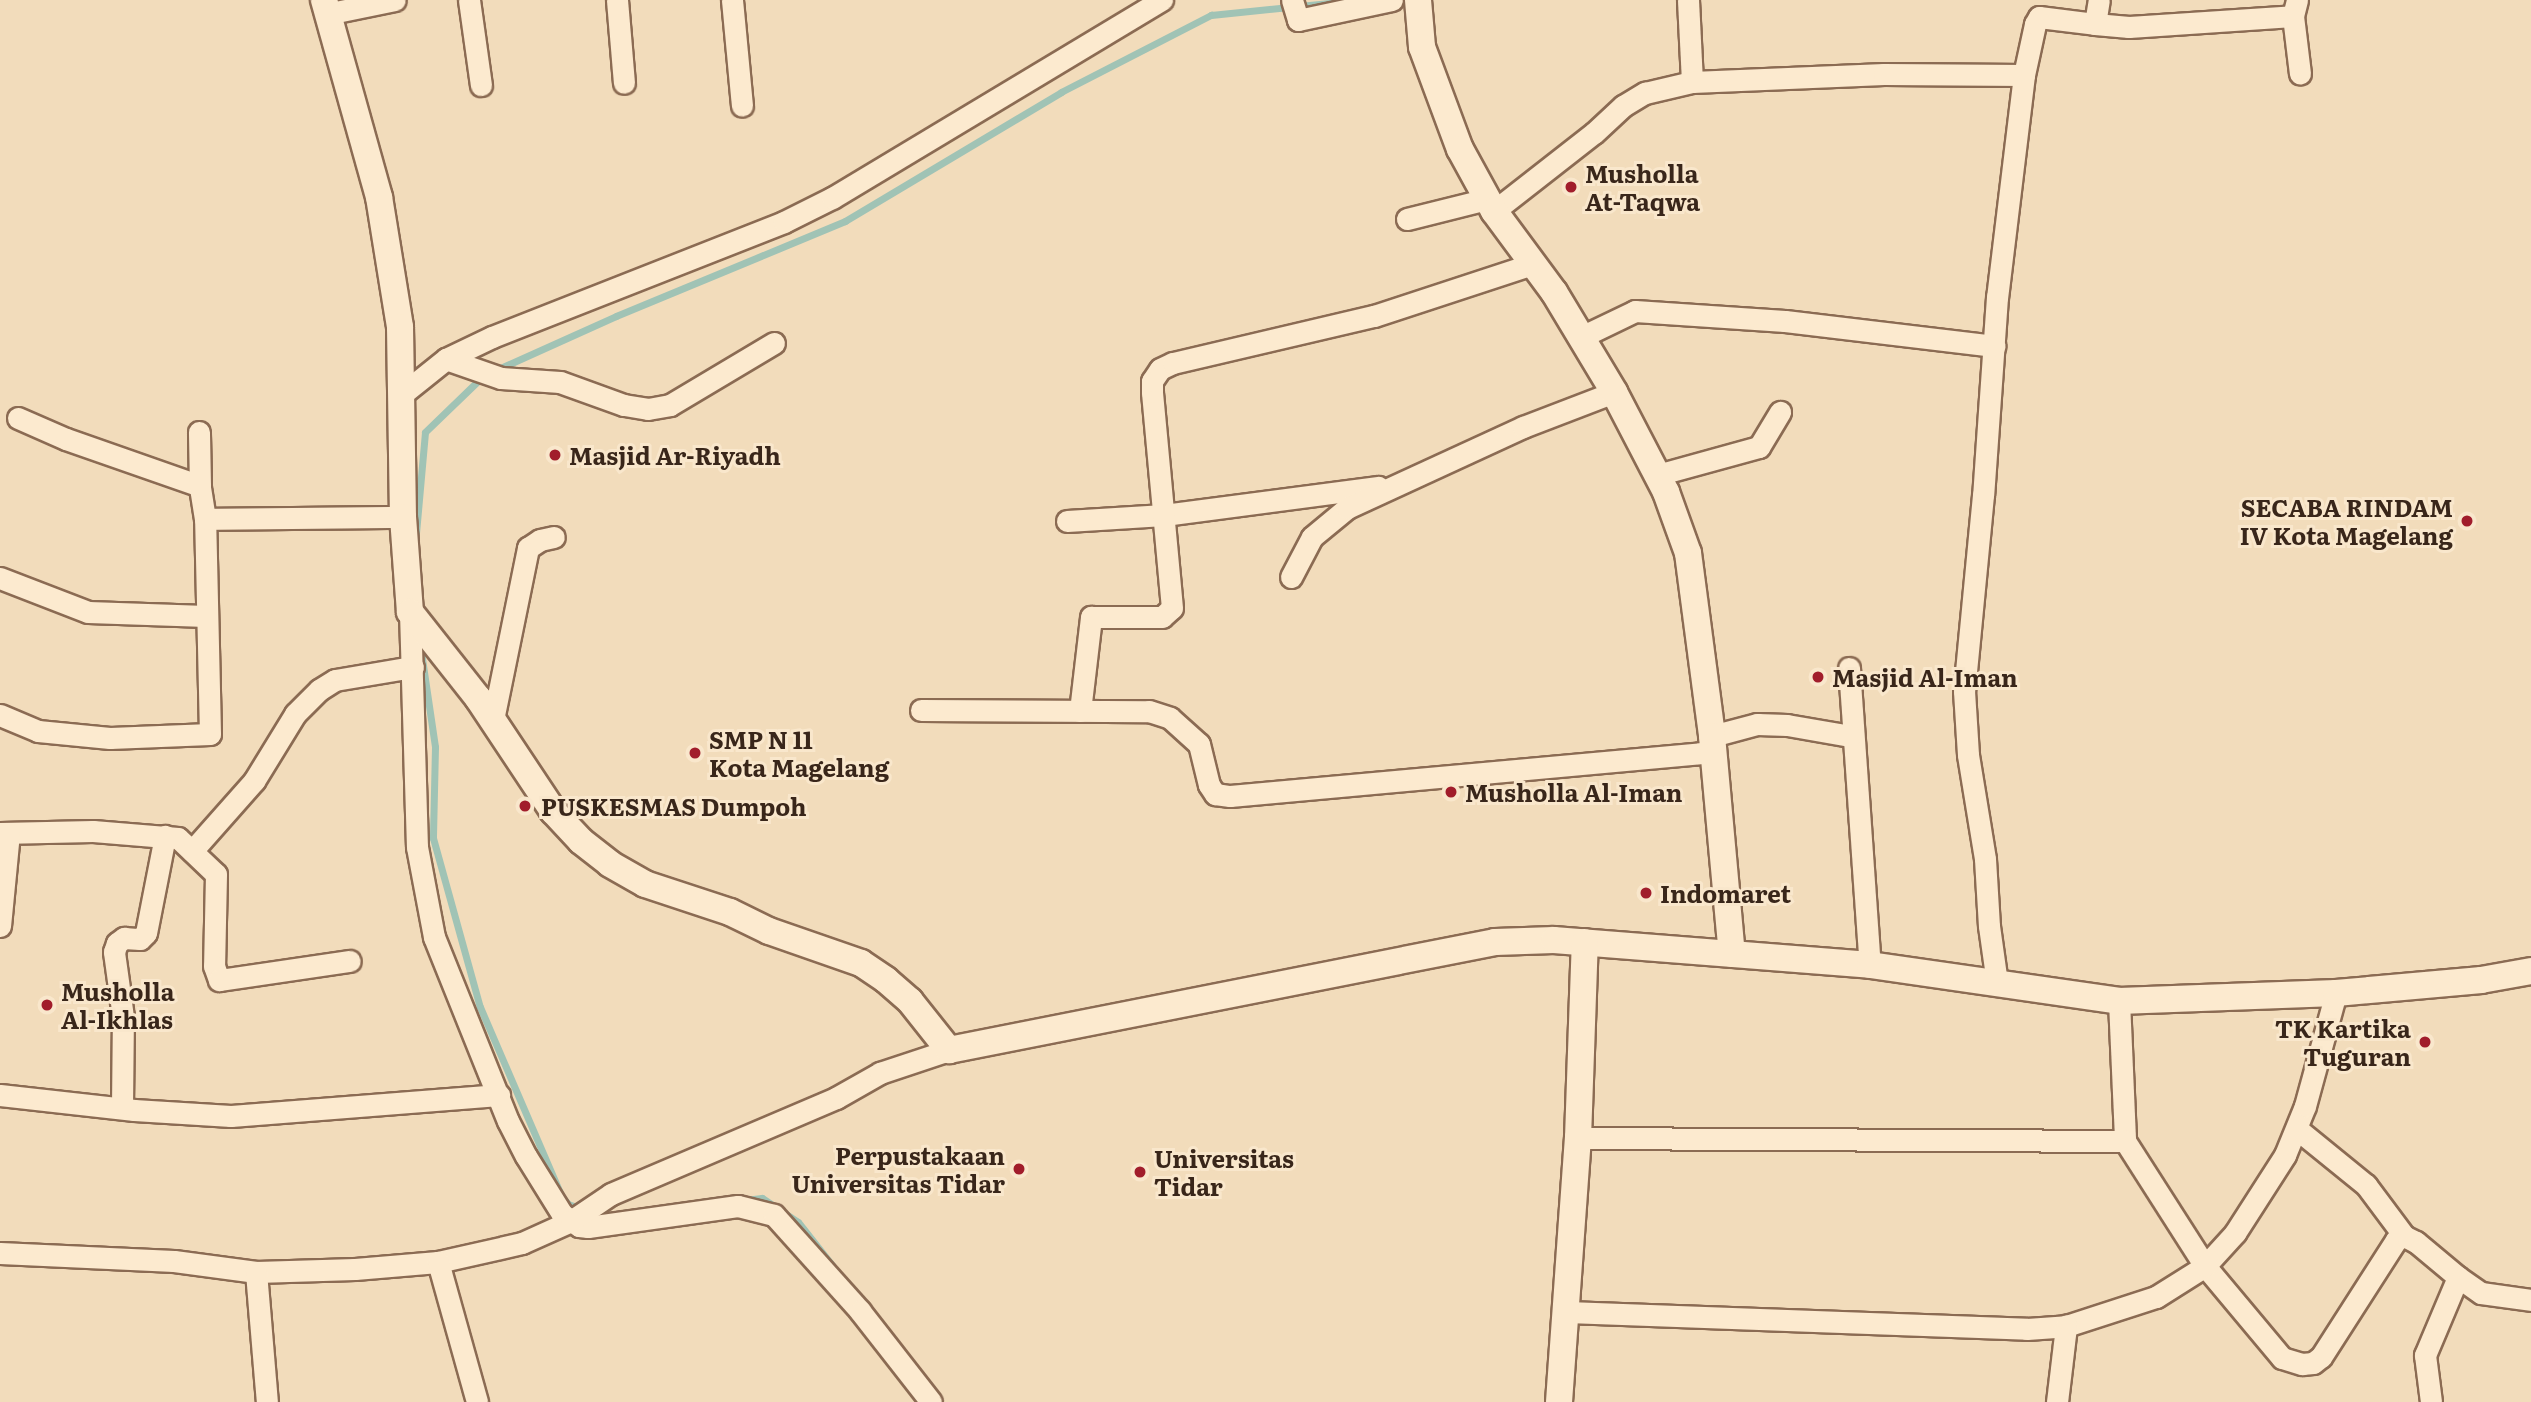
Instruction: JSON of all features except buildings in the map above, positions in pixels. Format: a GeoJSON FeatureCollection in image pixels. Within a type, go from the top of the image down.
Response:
{"type":"FeatureCollection","features":[{"type":"Feature","properties":{"kind":"street"},"geometry":{"type":"LineString","coordinates":[[396,0],[325,7],[379,197],[400,327],[403,517],[416,618],[412,766],[421,878],[434,937],[465,1019],[526,1156],[562,1214],[571,1221],[588,1227],[738,1206],[774,1215],[860,1311],[931,1402]]}},
{"type":"Feature","properties":{"kind":"street"},"geometry":{"type":"LineString","coordinates":[[469,0],[481,85]]}},
{"type":"Feature","properties":{"kind":"street"},"geometry":{"type":"LineString","coordinates":[[617,0],[624,83]]}},
{"type":"Feature","properties":{"kind":"street"},"geometry":{"type":"LineString","coordinates":[[733,0],[742,106]]}},
{"type":"Feature","properties":{"kind":"street"},"geometry":{"type":"LineString","coordinates":[[401,395],[446,359],[492,337],[784,222],[832,198],[1162,0]]}},
{"type":"Feature","properties":{"kind":"street"},"geometry":{"type":"LineString","coordinates":[[1294,10],[1392,0]]}},
{"type":"Feature","properties":{"kind":"street"},"geometry":{"type":"LineString","coordinates":[[1418,0],[1422,47],[1460,149],[1490,205],[1554,292],[1579,338],[1614,392],[1657,475],[1688,553],[1712,744],[1732,954]]}},
{"type":"Feature","properties":{"kind":"street"},"geometry":{"type":"LineString","coordinates":[[1688,0],[1692,82]]}},
{"type":"Feature","properties":{"kind":"street"},"geometry":{"type":"LineString","coordinates":[[2095,24],[2099,0]]}},
{"type":"Feature","properties":{"kind":"street"},"geometry":{"type":"LineString","coordinates":[[1997,983],[1989,926],[1985,859],[1968,755],[1964,691],[1997,297],[2024,75],[2035,24],[2039,17],[2129,27],[2295,8],[2300,74]]}},
{"type":"Feature","properties":{"kind":"street"},"geometry":{"type":"LineString","coordinates":[[1407,219],[1490,205],[1594,133],[1623,106],[1645,93],[1692,82],[1885,74],[2024,75]]}},
{"type":"Feature","properties":{"kind":"street"},"geometry":{"type":"LineString","coordinates":[[1080,711],[1091,617],[1162,617],[1172,608],[1152,392],[1153,381],[1160,369],[1173,363],[1374,316],[1532,264]]}},
{"type":"Feature","properties":{"kind":"street"},"geometry":{"type":"LineString","coordinates":[[1579,338],[1635,311],[1646,311],[1785,321],[1995,346]]}},
{"type":"Feature","properties":{"kind":"street"},"geometry":{"type":"LineString","coordinates":[[446,359],[501,378],[560,382],[624,405],[648,409],[670,405],[774,343]]}},
{"type":"Feature","properties":{"kind":"street"},"geometry":{"type":"LineString","coordinates":[[1291,577],[1312,537],[1347,508],[1523,427],[1614,392]]}},
{"type":"Feature","properties":{"kind":"street"},"geometry":{"type":"LineString","coordinates":[[1657,475],[1759,447],[1780,412]]}},
{"type":"Feature","properties":{"kind":"street"},"geometry":{"type":"LineString","coordinates":[[19,418],[66,439],[200,486]]}},
{"type":"Feature","properties":{"kind":"street"},"geometry":{"type":"LineString","coordinates":[[0,715],[38,731],[110,738],[210,734],[205,519],[200,486],[199,432]]}},
{"type":"Feature","properties":{"kind":"street"},"geometry":{"type":"LineString","coordinates":[[1067,521],[1164,515],[1394,485]]}},
{"type":"Feature","properties":{"kind":"street"},"geometry":{"type":"LineString","coordinates":[[205,519],[403,517]]}},
{"type":"Feature","properties":{"kind":"street"},"geometry":{"type":"LineString","coordinates":[[493,720],[528,548],[540,540],[554,537]]}},
{"type":"Feature","properties":{"kind":"street"},"geometry":{"type":"LineString","coordinates":[[0,578],[88,612],[206,616]]}},
{"type":"Feature","properties":{"kind":"street"},"geometry":{"type":"LineString","coordinates":[[416,618],[493,720],[561,820],[610,864],[645,884],[730,912],[769,932],[861,963],[886,979],[910,1002],[949,1051]]}},
{"type":"Feature","properties":{"kind":"street"},"geometry":{"type":"LineString","coordinates":[[192,851],[254,781],[295,714],[319,690],[335,680],[413,667]]}},
{"type":"Feature","properties":{"kind":"street"},"geometry":{"type":"LineString","coordinates":[[1849,668],[1870,965]]}},
{"type":"Feature","properties":{"kind":"street"},"geometry":{"type":"LineString","coordinates":[[921,710],[1149,711],[1170,718],[1199,744],[1209,785],[1215,794],[1230,796],[1712,744],[1757,724],[1787,725],[1852,736]]}},
{"type":"Feature","properties":{"kind":"street"},"geometry":{"type":"LineString","coordinates":[[0,926],[4,833],[93,831],[165,836],[178,838],[216,874],[214,966],[219,980],[350,961]]}},
{"type":"Feature","properties":{"kind":"street"},"geometry":{"type":"LineString","coordinates":[[122,1107],[124,1017],[114,952],[117,943],[124,938],[140,939],[146,933],[165,836]]}},
{"type":"Feature","properties":{"kind":"street"},"geometry":{"type":"LineString","coordinates":[[0,1253],[174,1261],[256,1272],[438,1262],[522,1243],[571,1221],[611,1194],[835,1098],[880,1073],[949,1051],[1495,942],[1585,942],[1870,965],[2119,1001],[2336,993],[2481,979],[2531,971]]}},
{"type":"Feature","properties":{"kind":"street"},"geometry":{"type":"LineString","coordinates":[[1559,1402],[1578,1138],[1585,942]]}},
{"type":"Feature","properties":{"kind":"street"},"geometry":{"type":"LineString","coordinates":[[1567,1312],[2027,1329],[2066,1326],[2157,1297],[2206,1266],[2235,1233],[2285,1155],[2297,1129],[2336,993]]}},
{"type":"Feature","properties":{"kind":"street"},"geometry":{"type":"LineString","coordinates":[[2119,1001],[2126,1141],[2206,1266],[2282,1357],[2290,1362],[2313,1363],[2327,1350],[2351,1305],[2396,1240],[2404,1236]]}},
{"type":"Feature","properties":{"kind":"street"},"geometry":{"type":"LineString","coordinates":[[0,1095],[231,1116],[499,1095]]}},
{"type":"Feature","properties":{"kind":"street"},"geometry":{"type":"LineString","coordinates":[[2297,1129],[2365,1185],[2404,1236],[2416,1242],[2458,1277],[2481,1293],[2531,1300]]}},
{"type":"Feature","properties":{"kind":"street"},"geometry":{"type":"LineString","coordinates":[[1578,1138],[2126,1141]]}},
{"type":"Feature","properties":{"kind":"street"},"geometry":{"type":"LineString","coordinates":[[438,1262],[477,1402]]}},
{"type":"Feature","properties":{"kind":"street"},"geometry":{"type":"LineString","coordinates":[[256,1272],[267,1402]]}},
{"type":"Feature","properties":{"kind":"street"},"geometry":{"type":"LineString","coordinates":[[2431,1402],[2426,1355],[2458,1277]]}},
{"type":"Feature","properties":{"kind":"street"},"geometry":{"type":"LineString","coordinates":[[2057,1402],[2066,1326]]}},
{"type":"Feature","properties":{"kind":"waterway"},"geometry":{"type":"LineString","coordinates":[[496,370],[616,316],[845,221],[1061,92],[1211,15],[1330,3]]}},
{"type":"Feature","properties":{"kind":"waterway"},"geometry":{"type":"LineString","coordinates":[[416,533],[425,432],[482,377]]}},
{"type":"Feature","properties":{"kind":"waterway"},"geometry":{"type":"LineString","coordinates":[[420,645],[435,747],[433,838],[480,1007],[562,1197],[568,1204],[582,1209]]}},
{"type":"Feature","properties":{"kind":"waterway"},"geometry":{"type":"LineString","coordinates":[[745,1200],[762,1198],[798,1222],[832,1265]]}},
{"type":"Feature","properties":{"kind":"place","name":"Musholla At-Taqwa"},"geometry":{"type":"Point","coordinates":[1571,187]}},
{"type":"Feature","properties":{"kind":"place","name":"Masjid Ar-Riyadh"},"geometry":{"type":"Point","coordinates":[555,455]}},
{"type":"Feature","properties":{"kind":"place","name":"SECABA RINDAM IV Kota Magelang"},"geometry":{"type":"Point","coordinates":[2467,521]}},
{"type":"Feature","properties":{"kind":"place","name":"Masjid Al-Iman"},"geometry":{"type":"Point","coordinates":[1818,677]}},
{"type":"Feature","properties":{"kind":"place","name":"SMP N 11 Kota Magelang"},"geometry":{"type":"Point","coordinates":[695,753]}},
{"type":"Feature","properties":{"kind":"place","name":"Musholla Al-Iman"},"geometry":{"type":"Point","coordinates":[1451,792]}},
{"type":"Feature","properties":{"kind":"place","name":"PUSKESMAS Dumpoh"},"geometry":{"type":"Point","coordinates":[525,806]}},
{"type":"Feature","properties":{"kind":"place","name":"Indomaret"},"geometry":{"type":"Point","coordinates":[1646,893]}},
{"type":"Feature","properties":{"kind":"place","name":"Musholla Al-Ikhlas"},"geometry":{"type":"Point","coordinates":[47,1005]}},
{"type":"Feature","properties":{"kind":"place","name":"TK Kartika Tuguran"},"geometry":{"type":"Point","coordinates":[2425,1042]}},
{"type":"Feature","properties":{"kind":"place","name":"Perpustakaan Universitas Tidar"},"geometry":{"type":"Point","coordinates":[1019,1169]}},
{"type":"Feature","properties":{"kind":"place","name":"Universitas Tidar"},"geometry":{"type":"Point","coordinates":[1140,1172]}}]}
